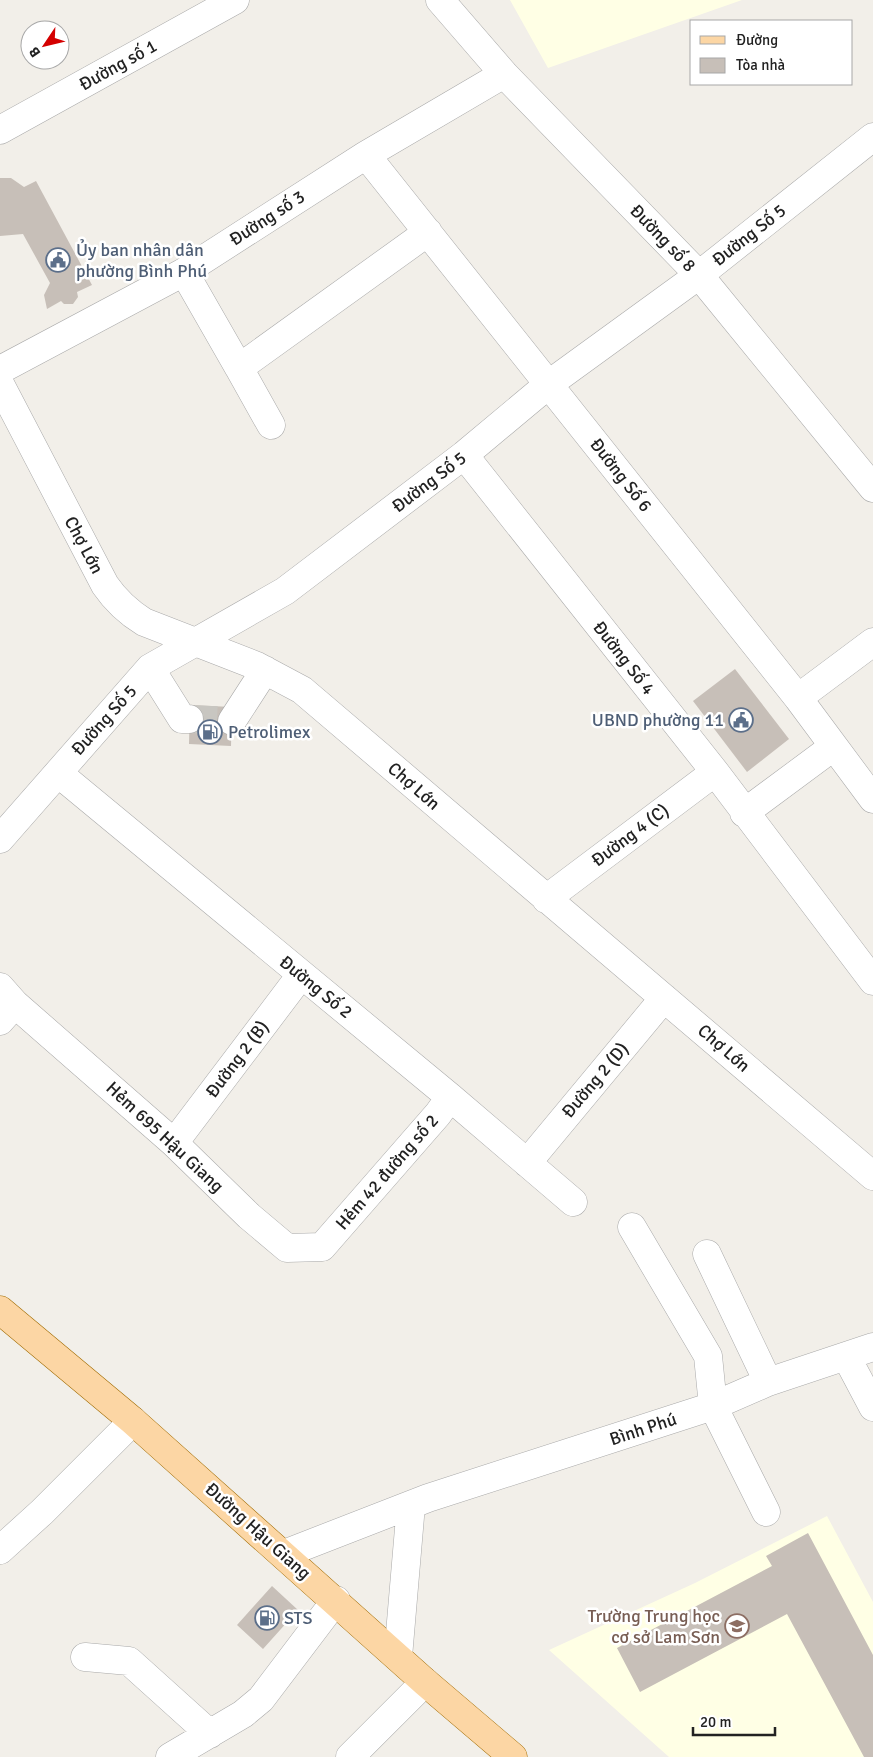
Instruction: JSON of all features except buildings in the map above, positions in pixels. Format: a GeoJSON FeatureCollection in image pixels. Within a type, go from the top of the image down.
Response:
{"type":"FeatureCollection","features":[{"type":"Feature","properties":{"kind":"main road","name":"Đường Hậu Giang"},"geometry":{"type":"LineString","coordinates":[[0,1310],[133,1421],[336,1600],[425,1682],[513,1757]]}},
{"type":"Feature","properties":{"kind":"street","name":"Đường số 1"},"geometry":{"type":"LineString","coordinates":[[0,130],[236,0]]}},
{"type":"Feature","properties":{"kind":"street","name":"Đường số 8"},"geometry":{"type":"LineString","coordinates":[[440,0],[504,74],[699,275],[873,488]]}},
{"type":"Feature","properties":{"kind":"street","name":"Đường số 3"},"geometry":{"type":"LineString","coordinates":[[0,370],[184,272],[366,155],[504,74]]}},
{"type":"Feature","properties":{"kind":"street","name":"Đường Số 5"},"geometry":{"type":"LineString","coordinates":[[0,839],[150,668],[196,644],[285,591],[464,456],[549,384],[699,275],[873,137]]}},
{"type":"Feature","properties":{"kind":"street","name":"Đường Số 6"},"geometry":{"type":"LineString","coordinates":[[366,155],[798,698],[873,798]]}},
{"type":"Feature","properties":{"kind":"street"},"geometry":{"type":"LineString","coordinates":[[239,368],[428,232]]}},
{"type":"Feature","properties":{"kind":"street"},"geometry":{"type":"LineString","coordinates":[[184,272],[271,426]]}},
{"type":"Feature","properties":{"kind":"street","name":"Chợ Lớn"},"geometry":{"type":"LineString","coordinates":[[0,384],[94,565],[116,600],[144,622],[265,670],[302,690],[873,1176]]}},
{"type":"Feature","properties":{"kind":"street","name":"Đường Số 4"},"geometry":{"type":"LineString","coordinates":[[464,456],[715,772],[744,813],[873,981]]}},
{"type":"Feature","properties":{"kind":"street"},"geometry":{"type":"LineString","coordinates":[[798,698],[873,642]]}},
{"type":"Feature","properties":{"kind":"street"},"geometry":{"type":"LineString","coordinates":[[150,668],[182,718],[189,719]]}},
{"type":"Feature","properties":{"kind":"street"},"geometry":{"type":"LineString","coordinates":[[232,721],[265,670]]}},
{"type":"Feature","properties":{"kind":"street"},"geometry":{"type":"LineString","coordinates":[[744,813],[833,746]]}},
{"type":"Feature","properties":{"kind":"street","name":"Đường 4 (C)"},"geometry":{"type":"LineString","coordinates":[[546,899],[715,772]]}},
{"type":"Feature","properties":{"kind":"street","name":"Đường Số 2"},"geometry":{"type":"LineString","coordinates":[[58,773],[301,976],[450,1097],[573,1202]]}},
{"type":"Feature","properties":{"kind":"street","name":"Đường 2 (B)"},"geometry":{"type":"LineString","coordinates":[[174,1143],[301,976]]}},
{"type":"Feature","properties":{"kind":"street","name":"Đường 2 (D)"},"geometry":{"type":"LineString","coordinates":[[527,1162],[664,998]]}},
{"type":"Feature","properties":{"kind":"street","name":"Hẻm 695 Hậu Giang"},"geometry":{"type":"LineString","coordinates":[[5,1004],[174,1143],[249,1216],[287,1248],[322,1247]]}},
{"type":"Feature","properties":{"kind":"street","name":"Hẻm 42 đường số 2"},"geometry":{"type":"LineString","coordinates":[[322,1247],[438,1114],[450,1097]]}},
{"type":"Feature","properties":{"kind":"street"},"geometry":{"type":"LineString","coordinates":[[632,1227],[708,1356],[713,1406],[766,1512]]}},
{"type":"Feature","properties":{"kind":"street"},"geometry":{"type":"LineString","coordinates":[[707,1254],[768,1382]]}},
{"type":"Feature","properties":{"kind":"street","name":"Bình Phú"},"geometry":{"type":"LineString","coordinates":[[284,1554],[411,1505],[713,1406],[768,1382],[873,1347]]}},
{"type":"Feature","properties":{"kind":"street"},"geometry":{"type":"LineString","coordinates":[[846,1356],[873,1407]]}},
{"type":"Feature","properties":{"kind":"street"},"geometry":{"type":"LineString","coordinates":[[0,1550],[42,1512],[133,1421]]}},
{"type":"Feature","properties":{"kind":"street"},"geometry":{"type":"LineString","coordinates":[[398,1657],[411,1505]]}},
{"type":"Feature","properties":{"kind":"street"},"geometry":{"type":"LineString","coordinates":[[170,1757],[243,1714],[261,1699],[336,1600]]}},
{"type":"Feature","properties":{"kind":"street"},"geometry":{"type":"LineString","coordinates":[[85,1657],[129,1661],[210,1734]]}},
{"type":"Feature","properties":{"kind":"street"},"geometry":{"type":"LineString","coordinates":[[350,1757],[425,1682]]}},
{"type":"Feature","properties":{"kind":"shaded area"},"geometry":{"type":"Polygon","coordinates":[[[510,0],[742,0],[548,68],[510,0]]]}},
{"type":"Feature","properties":{"kind":"shaded area","name":"Trường Trung học cơ sở Lam Sơn"},"geometry":{"type":"Polygon","coordinates":[[[827,1516],[873,1602],[873,1757],[669,1757],[549,1650],[695,1583],[827,1516]]]}},
{"type":"Feature","properties":{"kind":"tunnel"},"geometry":{"type":"LineString","coordinates":[[189,719],[232,721]]}},
{"type":"Feature","properties":{"kind":"place","name":"Ủy ban nhân dân phường Bình Phú"},"geometry":{"type":"Point","coordinates":[58,260]}},
{"type":"Feature","properties":{"kind":"place","name":"UBND phường 11"},"geometry":{"type":"Point","coordinates":[741,720]}},
{"type":"Feature","properties":{"kind":"place","name":"Petrolimex"},"geometry":{"type":"Point","coordinates":[210,732]}},
{"type":"Feature","properties":{"kind":"place","name":"STS"},"geometry":{"type":"Point","coordinates":[267,1618]}},
{"type":"Feature","properties":{"kind":"place","name":"Trường Trung học cơ sở Lam Sơn"},"geometry":{"type":"Point","coordinates":[737,1626]}}]}
